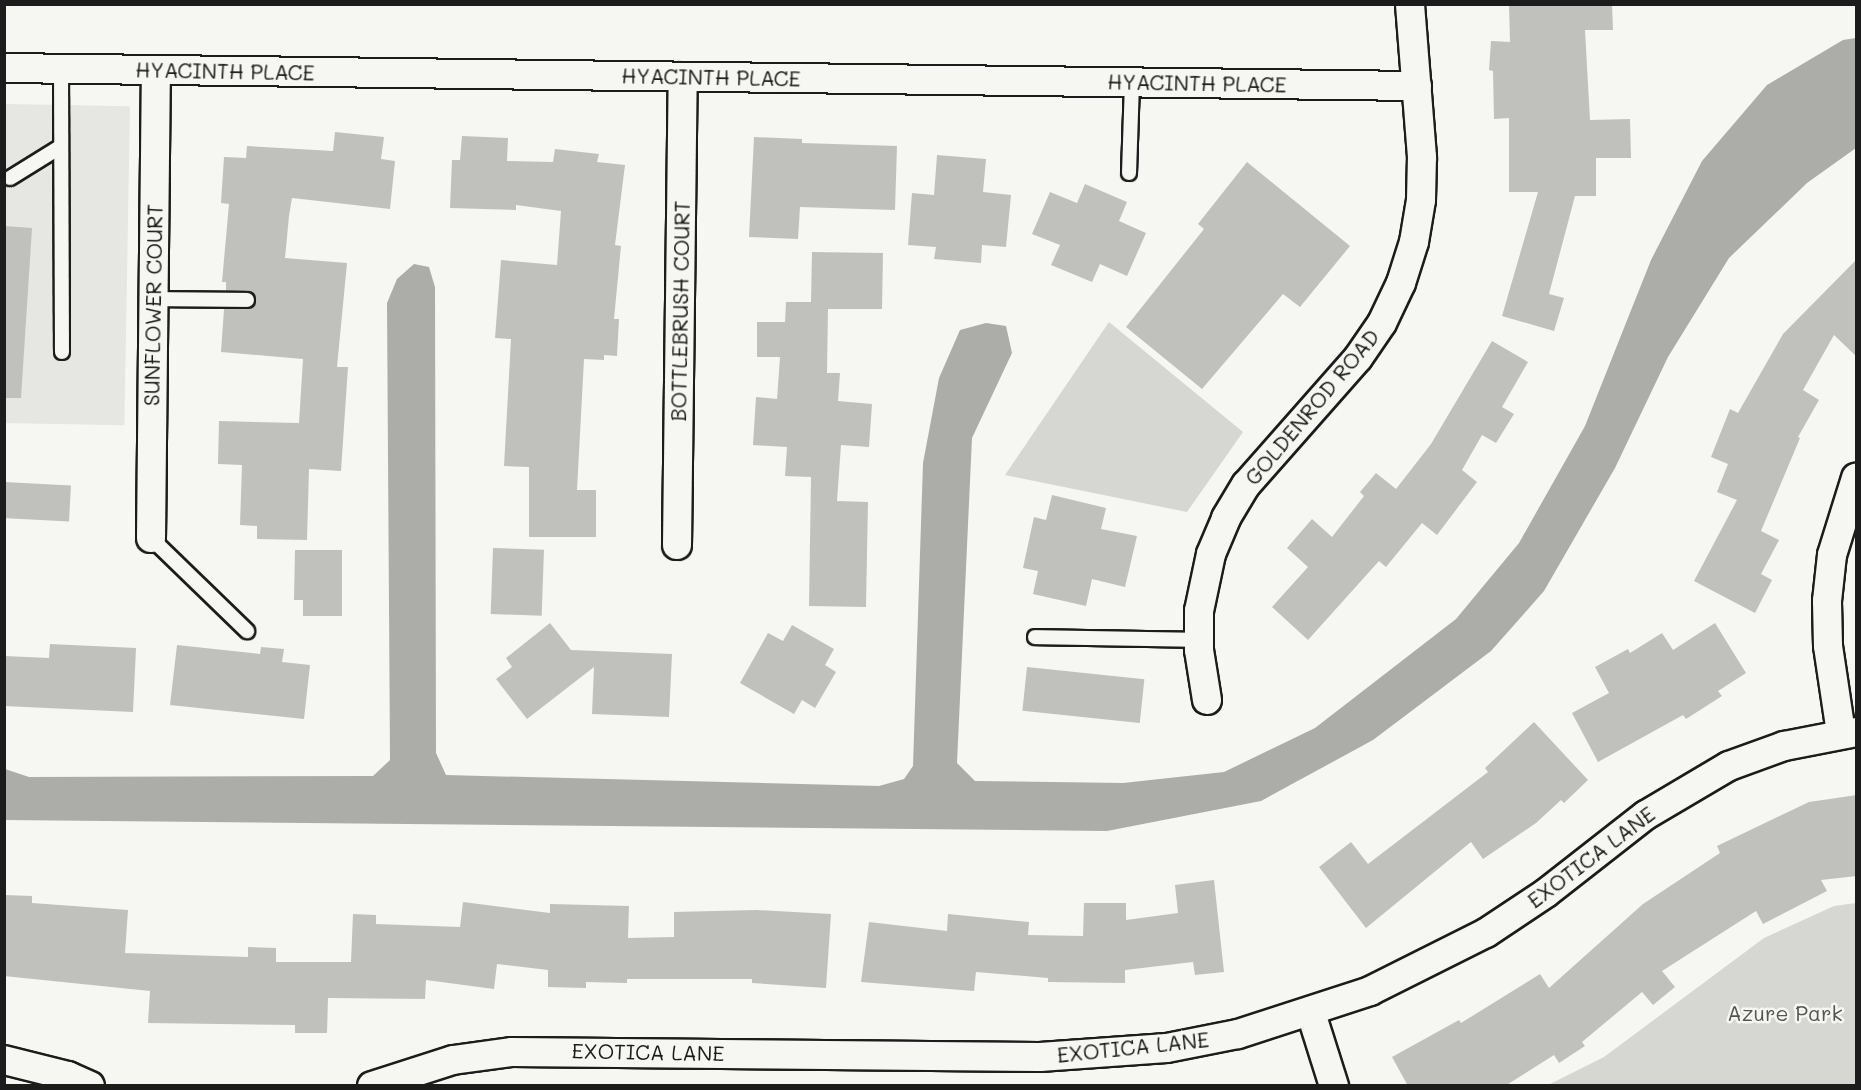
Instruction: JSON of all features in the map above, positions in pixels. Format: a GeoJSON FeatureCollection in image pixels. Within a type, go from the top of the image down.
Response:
{"type":"FeatureCollection","features":[{"type":"Feature","properties":{"kind":"street","name":"GOLDENROD ROAD"},"geometry":{"type":"LineString","coordinates":[[1207,700],[1199,640],[1201,592],[1211,554],[1226,518],[1246,485],[1358,358],[1382,322],[1401,283],[1421,200],[1417,86],[1410,4]]}},
{"type":"Feature","properties":{"kind":"street","name":"HYACINTH PLACE"},"geometry":{"type":"LineString","coordinates":[[4,68],[1417,86]]}},
{"type":"Feature","properties":{"kind":"street","name":"SUNFLOWER COURT"},"geometry":{"type":"LineString","coordinates":[[151,538],[156,71]]}},
{"type":"Feature","properties":{"kind":"street","name":"BOTTLEBRUSH COURT"},"geometry":{"type":"LineString","coordinates":[[677,545],[683,77]]}},
{"type":"Feature","properties":{"kind":"street"},"geometry":{"type":"LineString","coordinates":[[1849,732],[1828,646],[1827,601],[1832,555],[1857,478]]}},
{"type":"Feature","properties":{"kind":"street","name":"EXOTICA LANE"},"geometry":{"type":"LineString","coordinates":[[372,1086],[453,1060],[532,1051],[1095,1055],[1167,1048],[1238,1034],[1311,1013],[1420,969],[1486,933],[1546,893],[1646,815],[1729,766],[1784,746],[1849,732]]}},
{"type":"Feature","properties":{"kind":"street"},"geometry":{"type":"LineString","coordinates":[[1311,1013],[1334,1086]]}},
{"type":"Feature","properties":{"kind":"street"},"geometry":{"type":"LineString","coordinates":[[4,1060],[46,1070],[90,1086]]}},
{"type":"Feature","properties":{"kind":"lane"},"geometry":{"type":"LineString","coordinates":[[61,69],[62,352]]}},
{"type":"Feature","properties":{"kind":"lane"},"geometry":{"type":"LineString","coordinates":[[1129,174],[1132,82]]}},
{"type":"Feature","properties":{"kind":"lane"},"geometry":{"type":"LineString","coordinates":[[10,178],[60,147]]}},
{"type":"Feature","properties":{"kind":"lane"},"geometry":{"type":"LineString","coordinates":[[153,299],[247,300]]}},
{"type":"Feature","properties":{"kind":"lane"},"geometry":{"type":"LineString","coordinates":[[151,538],[247,631]]}},
{"type":"Feature","properties":{"kind":"lane"},"geometry":{"type":"LineString","coordinates":[[1035,637],[1199,640]]}},
{"type":"Feature","properties":{"kind":"shaded area"},"geometry":{"type":"Polygon","coordinates":[[[1856,38],[1856,148],[1807,183],[1729,258],[1668,357],[1615,468],[1544,591],[1491,651],[1373,740],[1261,801],[1107,831],[5,820],[5,769],[29,777],[373,776],[390,760],[387,303],[397,279],[414,264],[429,267],[435,287],[436,753],[446,775],[879,786],[904,779],[913,766],[923,463],[939,378],[960,330],[986,323],[1006,326],[1012,353],[972,438],[957,763],[975,781],[1123,783],[1224,772],[1315,728],[1456,619],[1519,543],[1585,426],[1651,260],[1702,161],[1767,85],[1843,40],[1856,38]]]}},
{"type":"Feature","properties":{"kind":"shaded area"},"geometry":{"type":"Polygon","coordinates":[[[5,104],[130,106],[124,425],[4,423],[5,104]]]}},
{"type":"Feature","properties":{"kind":"green space"},"geometry":{"type":"Polygon","coordinates":[[[1109,322],[1243,432],[1187,512],[1005,475],[1109,322]]]}},
{"type":"Feature","properties":{"kind":"green space","name":"Azure Park"},"geometry":{"type":"Polygon","coordinates":[[[1856,903],[1856,1085],[1548,1085],[1604,1057],[1764,938],[1834,906],[1856,903]]]}},
{"type":"Feature","properties":{"kind":"building"},"geometry":{"type":"Polygon","coordinates":[[[1509,4],[1612,4],[1613,30],[1585,30],[1590,120],[1630,119],[1631,158],[1596,158],[1596,196],[1575,196],[1549,294],[1564,298],[1554,331],[1502,316],[1538,192],[1509,192],[1509,118],[1494,119],[1493,71],[1489,70],[1491,41],[1510,42],[1509,4]]]}},
{"type":"Feature","properties":{"kind":"building"},"geometry":{"type":"Polygon","coordinates":[[[335,132],[384,137],[381,159],[395,161],[390,209],[292,198],[285,258],[347,263],[337,367],[348,367],[341,471],[309,469],[307,540],[257,539],[257,526],[240,525],[242,465],[218,464],[219,421],[299,423],[303,359],[221,352],[224,309],[247,309],[256,301],[251,292],[226,291],[226,282],[222,282],[229,204],[221,203],[224,157],[246,158],[247,146],[333,151],[335,132]]]}},
{"type":"Feature","properties":{"kind":"building"},"geometry":{"type":"Polygon","coordinates":[[[462,136],[508,138],[507,161],[553,162],[555,149],[599,154],[597,162],[625,165],[615,245],[621,246],[614,319],[619,319],[617,356],[604,355],[604,360],[584,359],[577,490],[596,490],[596,537],[529,537],[529,467],[504,466],[511,339],[495,338],[501,260],[557,265],[561,211],[516,205],[516,210],[450,208],[452,160],[460,160],[462,136]]]}},
{"type":"Feature","properties":{"kind":"building"},"geometry":{"type":"Polygon","coordinates":[[[754,137],[802,139],[802,143],[897,146],[895,210],[800,207],[798,239],[749,237],[754,137]]]}},
{"type":"Feature","properties":{"kind":"building"},"geometry":{"type":"Polygon","coordinates":[[[937,155],[986,159],[983,192],[1011,195],[1006,247],[982,245],[981,263],[934,259],[936,247],[908,245],[912,193],[934,195],[937,155]]]}},
{"type":"Feature","properties":{"kind":"building"},"geometry":{"type":"Polygon","coordinates":[[[1247,162],[1350,246],[1300,307],[1283,294],[1202,389],[1126,327],[1204,229],[1198,224],[1247,162]]]}},
{"type":"Feature","properties":{"kind":"building"},"geometry":{"type":"Polygon","coordinates":[[[1085,184],[1127,202],[1119,221],[1146,233],[1127,276],[1100,264],[1092,282],[1051,265],[1060,245],[1032,234],[1050,192],[1077,203],[1085,184]]]}},
{"type":"Feature","properties":{"kind":"building"},"geometry":{"type":"Polygon","coordinates":[[[4,226],[32,228],[21,398],[4,398],[4,226]]]}},
{"type":"Feature","properties":{"kind":"building"},"geometry":{"type":"Polygon","coordinates":[[[812,252],[883,253],[882,309],[828,309],[827,373],[840,373],[838,401],[872,404],[869,447],[841,445],[837,501],[868,502],[866,607],[809,606],[811,477],[785,476],[787,447],[753,445],[756,397],[777,399],[780,357],[757,357],[757,322],[785,322],[786,302],[811,302],[812,252]]]}},
{"type":"Feature","properties":{"kind":"building"},"geometry":{"type":"Polygon","coordinates":[[[1857,259],[1857,357],[1834,335],[1803,390],[1819,400],[1798,437],[1800,438],[1761,531],[1779,540],[1761,574],[1772,580],[1755,613],[1694,581],[1737,500],[1717,492],[1728,464],[1711,457],[1730,409],[1738,413],[1783,334],[1857,259]]]}},
{"type":"Feature","properties":{"kind":"building"},"geometry":{"type":"Polygon","coordinates":[[[1492,341],[1528,362],[1502,407],[1514,414],[1496,443],[1482,435],[1462,470],[1477,482],[1437,535],[1422,523],[1386,567],[1379,561],[1308,640],[1272,607],[1308,567],[1287,548],[1312,519],[1332,537],[1364,496],[1360,492],[1376,473],[1396,489],[1431,444],[1492,341]]]}},
{"type":"Feature","properties":{"kind":"building"},"geometry":{"type":"Polygon","coordinates":[[[4,482],[71,486],[69,521],[4,518],[4,482]]]}},
{"type":"Feature","properties":{"kind":"building"},"geometry":{"type":"Polygon","coordinates":[[[1052,495],[1106,508],[1101,529],[1137,536],[1125,587],[1092,579],[1086,606],[1033,594],[1038,571],[1023,568],[1034,517],[1046,520],[1052,495]]]}},
{"type":"Feature","properties":{"kind":"building"},"geometry":{"type":"Polygon","coordinates":[[[493,548],[544,550],[542,616],[491,614],[493,548]]]}},
{"type":"Feature","properties":{"kind":"building"},"geometry":{"type":"Polygon","coordinates":[[[295,550],[342,550],[342,616],[303,616],[303,600],[294,600],[295,550]]]}},
{"type":"Feature","properties":{"kind":"building"},"geometry":{"type":"Polygon","coordinates":[[[550,623],[571,650],[672,654],[669,717],[592,714],[594,667],[527,719],[496,679],[512,667],[506,658],[550,623]]]}},
{"type":"Feature","properties":{"kind":"building"},"geometry":{"type":"Polygon","coordinates":[[[1715,623],[1746,673],[1718,691],[1722,696],[1686,719],[1683,715],[1598,762],[1572,713],[1609,693],[1595,667],[1628,649],[1630,653],[1662,633],[1673,650],[1715,623]]]}},
{"type":"Feature","properties":{"kind":"building"},"geometry":{"type":"Polygon","coordinates":[[[792,625],[834,649],[825,665],[836,672],[815,708],[802,700],[794,714],[740,683],[768,633],[783,641],[792,625]]]}},
{"type":"Feature","properties":{"kind":"building"},"geometry":{"type":"Polygon","coordinates":[[[50,644],[136,648],[133,712],[4,706],[4,656],[49,658],[50,644]]]}},
{"type":"Feature","properties":{"kind":"building"},"geometry":{"type":"Polygon","coordinates":[[[177,645],[260,654],[261,647],[284,649],[282,662],[310,665],[304,719],[170,705],[177,645]]]}},
{"type":"Feature","properties":{"kind":"building"},"geometry":{"type":"Polygon","coordinates":[[[1027,667],[1144,679],[1140,723],[1022,711],[1027,667]]]}},
{"type":"Feature","properties":{"kind":"building"},"geometry":{"type":"Polygon","coordinates":[[[1534,722],[1588,780],[1564,803],[1561,800],[1536,823],[1483,859],[1471,842],[1366,928],[1319,867],[1351,842],[1368,864],[1488,772],[1485,768],[1534,722]]]}},
{"type":"Feature","properties":{"kind":"building"},"geometry":{"type":"Polygon","coordinates":[[[1857,795],[1857,876],[1821,880],[1827,891],[1763,924],[1756,911],[1662,971],[1675,987],[1653,1005],[1642,992],[1582,1042],[1585,1046],[1559,1063],[1554,1055],[1505,1086],[1408,1086],[1392,1057],[1459,1020],[1461,1023],[1540,974],[1549,988],[1643,904],[1720,853],[1717,846],[1809,802],[1857,795]]]}},
{"type":"Feature","properties":{"kind":"building"},"geometry":{"type":"Polygon","coordinates":[[[1214,880],[1224,972],[1195,975],[1193,962],[1125,970],[1125,983],[1048,982],[1048,978],[976,972],[974,991],[861,982],[869,922],[947,931],[948,914],[1029,922],[1028,935],[1083,936],[1084,903],[1126,903],[1126,920],[1178,913],[1175,885],[1214,880]]]}},
{"type":"Feature","properties":{"kind":"building"},"geometry":{"type":"Polygon","coordinates":[[[4,895],[32,896],[32,903],[128,910],[125,953],[248,957],[248,947],[276,948],[276,962],[351,962],[353,914],[376,915],[376,924],[460,927],[463,902],[550,913],[550,904],[629,906],[628,938],[674,937],[674,912],[756,910],[831,914],[826,988],[752,983],[752,979],[627,979],[627,983],[586,982],[586,988],[548,987],[548,970],[497,964],[494,989],[426,980],[425,999],[328,998],[327,1033],[295,1033],[295,1025],[148,1023],[150,991],[4,976],[4,895]]]}}]}
